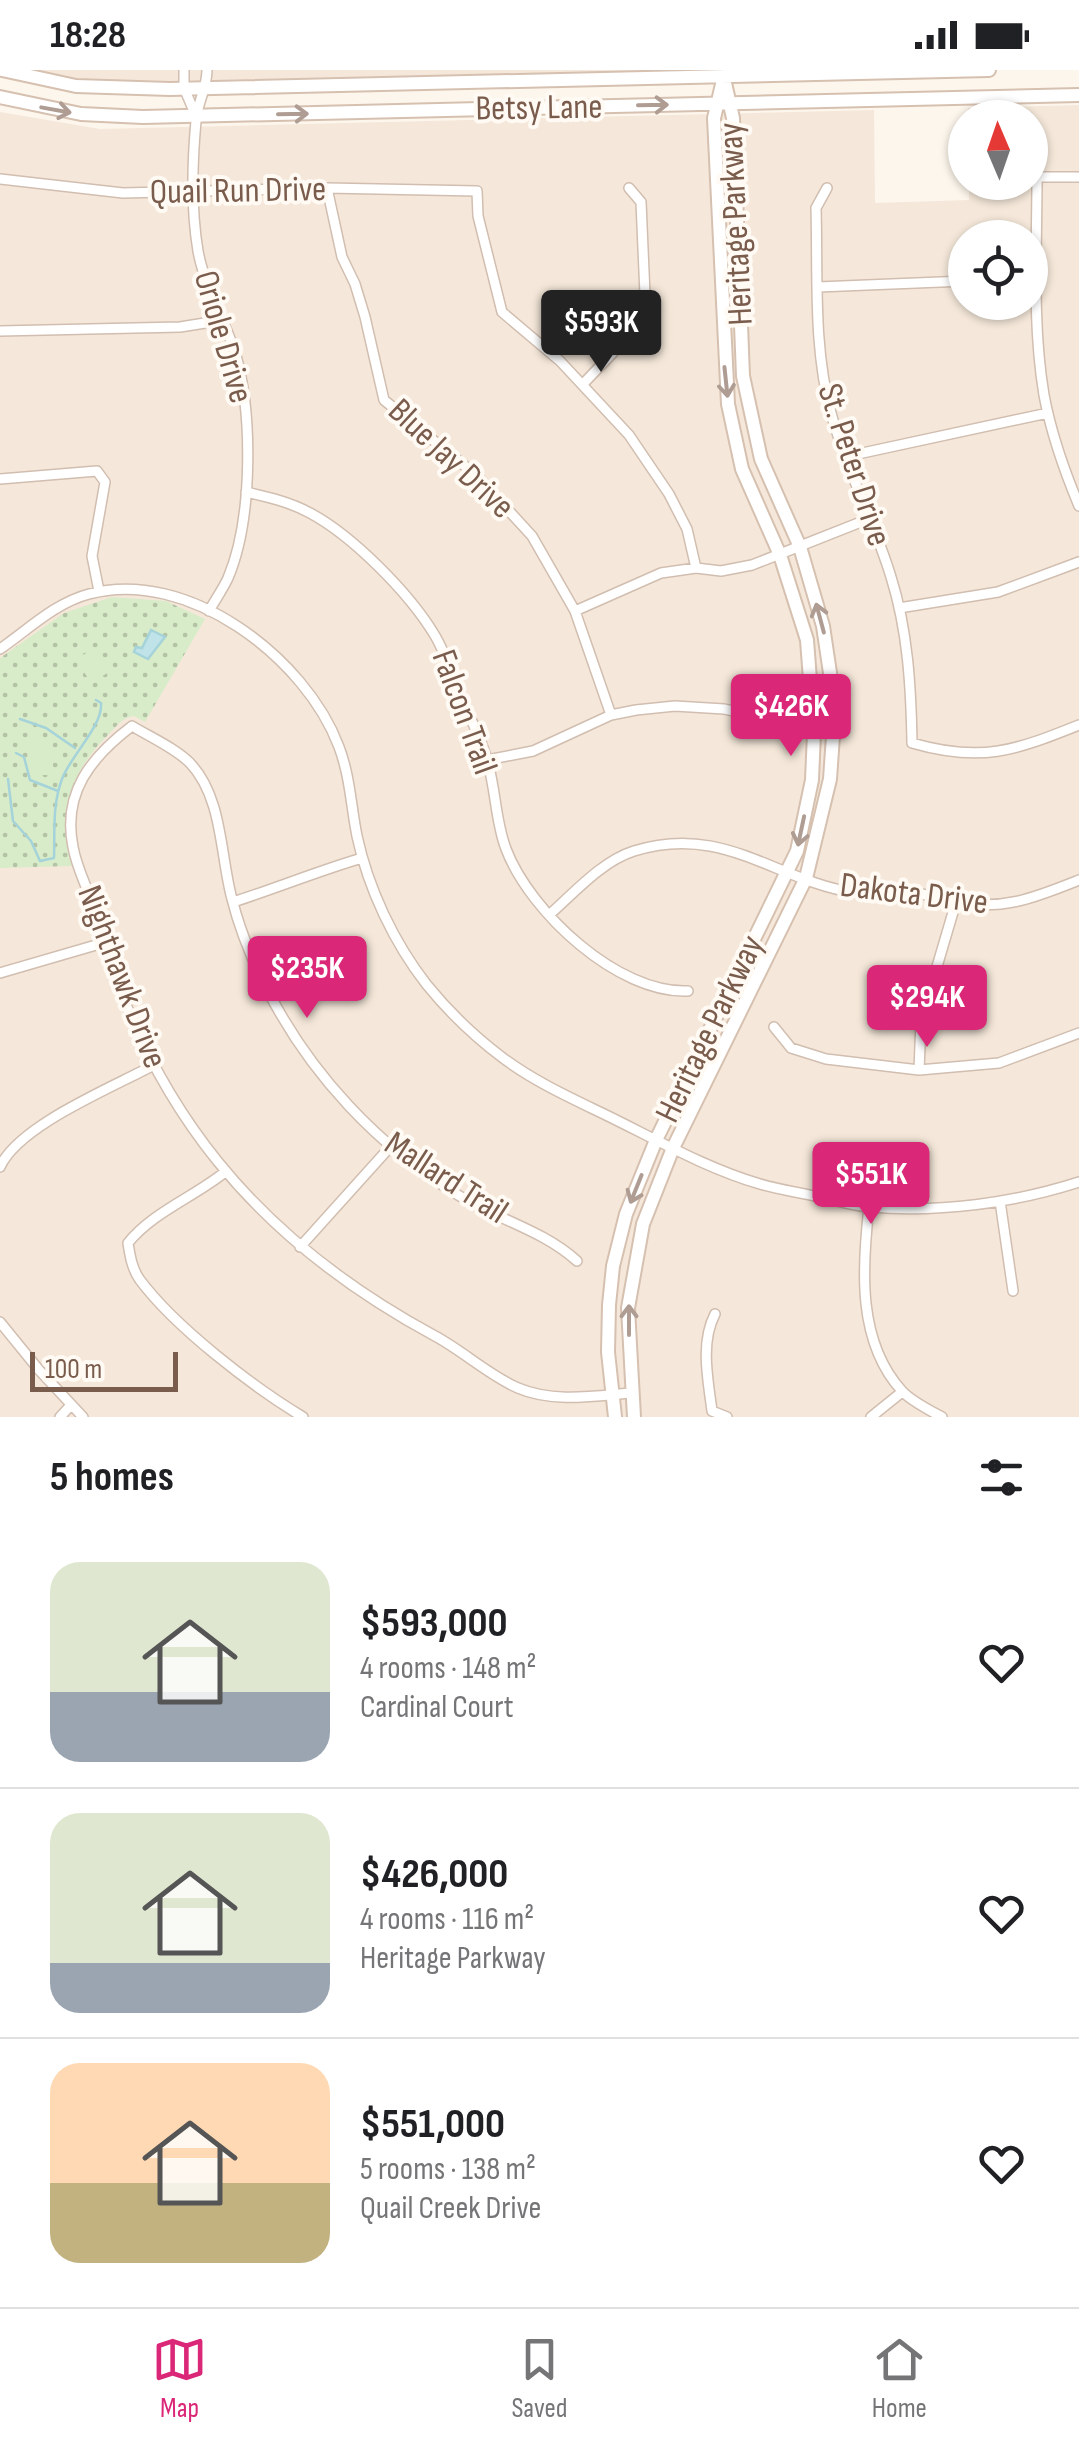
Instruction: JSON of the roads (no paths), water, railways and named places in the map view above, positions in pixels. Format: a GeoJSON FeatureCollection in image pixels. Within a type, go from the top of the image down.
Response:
{"type":"FeatureCollection","features":[{"type":"Feature","properties":{"kind":"main road","name":"Betsy Lane"},"geometry":{"type":"LineString","coordinates":[[2,70],[76,86],[184,88],[990,70]]}},
{"type":"Feature","properties":{"kind":"main road"},"geometry":{"type":"LineString","coordinates":[[920,72],[921,99]]}},
{"type":"Feature","properties":{"kind":"main road","name":"Heritage Parkway"},"geometry":{"type":"LineString","coordinates":[[634,1417],[628,1308],[642,1224],[673,1148],[806,878],[830,779],[833,693],[823,626],[800,547],[761,459],[743,376],[724,76]]}},
{"type":"Feature","properties":{"kind":"main road","name":"Betsy Lane"},"geometry":{"type":"LineString","coordinates":[[0,98],[82,114],[196,116],[1079,95]]}},
{"type":"Feature","properties":{"kind":"main road","name":"Heritage Parkway"},"geometry":{"type":"LineString","coordinates":[[615,1417],[608,1352],[613,1266],[626,1214],[656,1140],[797,851],[812,780],[814,733],[807,640],[780,555],[742,469],[728,404],[714,118],[724,104]]}},
{"type":"Feature","properties":{"kind":"street","name":"Oriole Drive"},"geometry":{"type":"LineString","coordinates":[[184,70],[184,88],[196,116]]}},
{"type":"Feature","properties":{"kind":"street","name":"Oriole Drive"},"geometry":{"type":"LineString","coordinates":[[206,70],[207,88],[196,116],[193,192],[199,256],[224,320],[245,399],[246,492],[231,567],[209,611]]}},
{"type":"Feature","properties":{"kind":"street"},"geometry":{"type":"LineString","coordinates":[[1036,220],[1037,177],[1079,176]]}},
{"type":"Feature","properties":{"kind":"street","name":"Quail Run Drive"},"geometry":{"type":"LineString","coordinates":[[0,179],[122,193],[327,188],[477,190],[478,216],[502,312],[583,384]]}},
{"type":"Feature","properties":{"kind":"street","name":"Blue Jay Drive"},"geometry":{"type":"LineString","coordinates":[[327,188],[342,257],[356,284],[365,316],[384,400],[477,476],[532,536],[575,611],[611,716]]}},
{"type":"Feature","properties":{"kind":"street"},"geometry":{"type":"LineString","coordinates":[[629,188],[641,202],[646,318],[583,384],[629,435],[669,494],[687,529],[696,568]]}},
{"type":"Feature","properties":{"kind":"street","name":"St. Peter Drive"},"geometry":{"type":"LineString","coordinates":[[827,188],[816,208],[820,353],[844,456],[870,518],[899,608],[909,672],[912,743],[972,755],[1018,749],[1079,725]]}},
{"type":"Feature","properties":{"kind":"street"},"geometry":{"type":"LineString","coordinates":[[818,287],[948,282]]}},
{"type":"Feature","properties":{"kind":"street"},"geometry":{"type":"LineString","coordinates":[[0,331],[180,327],[224,320]]}},
{"type":"Feature","properties":{"kind":"street"},"geometry":{"type":"LineString","coordinates":[[1036,320],[1048,413],[1060,459],[1079,506]]}},
{"type":"Feature","properties":{"kind":"street"},"geometry":{"type":"LineString","coordinates":[[844,456],[1048,413]]}},
{"type":"Feature","properties":{"kind":"street"},"geometry":{"type":"LineString","coordinates":[[0,479],[97,471],[103,476],[92,556],[99,592]]}},
{"type":"Feature","properties":{"kind":"street","name":"Falcon Trail"},"geometry":{"type":"LineString","coordinates":[[246,492],[311,513],[347,540],[392,582],[435,635],[487,760],[506,850],[549,916],[572,940],[620,971],[668,992],[688,991]]}},
{"type":"Feature","properties":{"kind":"street"},"geometry":{"type":"LineString","coordinates":[[575,611],[661,573],[752,566],[870,518]]}},
{"type":"Feature","properties":{"kind":"street"},"geometry":{"type":"LineString","coordinates":[[899,608],[998,592],[1079,562]]}},
{"type":"Feature","properties":{"kind":"street"},"geometry":{"type":"LineString","coordinates":[[0,648],[61,605],[126,588],[165,592],[209,611],[274,655],[291,670],[319,707],[335,738],[346,770],[362,858],[395,935],[426,984],[463,1025],[505,1060],[558,1092],[758,1184],[869,1207],[1000,1201],[1079,1182]]}},
{"type":"Feature","properties":{"kind":"street"},"geometry":{"type":"LineString","coordinates":[[487,760],[533,751],[611,716],[674,706],[724,709],[768,718],[781,711]]}},
{"type":"Feature","properties":{"kind":"street","name":"Mallard Trail"},"geometry":{"type":"LineString","coordinates":[[132,726],[188,760],[205,783],[215,811],[233,902],[252,957],[291,1031],[338,1094],[390,1146],[459,1196],[561,1247],[577,1261]]}},
{"type":"Feature","properties":{"kind":"street","name":"Nighthawk Drive"},"geometry":{"type":"LineString","coordinates":[[132,726],[103,748],[80,781],[71,815],[72,846],[114,978],[152,1066],[224,1172],[300,1247],[377,1305],[467,1354],[518,1388],[568,1398],[630,1393]]}},
{"type":"Feature","properties":{"kind":"street","name":"Dakota Drive"},"geometry":{"type":"LineString","coordinates":[[549,916],[592,877],[630,852],[676,841],[719,846],[856,893],[912,892],[998,906],[1034,898],[1079,880]]}},
{"type":"Feature","properties":{"kind":"street"},"geometry":{"type":"LineString","coordinates":[[233,902],[362,858]]}},
{"type":"Feature","properties":{"kind":"street"},"geometry":{"type":"LineString","coordinates":[[918,1070],[921,1021],[956,902]]}},
{"type":"Feature","properties":{"kind":"street"},"geometry":{"type":"LineString","coordinates":[[0,972],[103,942]]}},
{"type":"Feature","properties":{"kind":"street"},"geometry":{"type":"LineString","coordinates":[[774,1026],[791,1048],[845,1062],[918,1070],[999,1063],[1079,1033]]}},
{"type":"Feature","properties":{"kind":"street"},"geometry":{"type":"LineString","coordinates":[[0,1167],[5,1156],[32,1130],[152,1066]]}},
{"type":"Feature","properties":{"kind":"street"},"geometry":{"type":"LineString","coordinates":[[300,1247],[390,1146]]}},
{"type":"Feature","properties":{"kind":"street"},"geometry":{"type":"LineString","coordinates":[[224,1172],[205,1188],[141,1226],[128,1243],[130,1260],[139,1279],[215,1354],[303,1417]]}},
{"type":"Feature","properties":{"kind":"street"},"geometry":{"type":"LineString","coordinates":[[1000,1201],[1013,1291]]}},
{"type":"Feature","properties":{"kind":"street"},"geometry":{"type":"LineString","coordinates":[[869,1207],[863,1262],[866,1309],[881,1355],[902,1392],[942,1417]]}},
{"type":"Feature","properties":{"kind":"street"},"geometry":{"type":"LineString","coordinates":[[715,1314],[706,1332],[708,1383],[712,1411],[727,1417]]}},
{"type":"Feature","properties":{"kind":"street"},"geometry":{"type":"LineString","coordinates":[[0,1322],[84,1417]]}},
{"type":"Feature","properties":{"kind":"street"},"geometry":{"type":"LineString","coordinates":[[870,1417],[902,1392]]}},
{"type":"Feature","properties":{"kind":"street"},"geometry":{"type":"LineString","coordinates":[[60,1417],[71,1405]]}},
{"type":"Feature","properties":{"kind":"water"},"geometry":{"type":"Polygon","coordinates":[[[151,630],[165,637],[148,659],[134,652],[136,647],[142,648],[151,630]]]}},
{"type":"Feature","properties":{"kind":"waterway"},"geometry":{"type":"LineString","coordinates":[[8,779],[13,821],[31,841],[40,861],[54,858],[59,789],[66,770],[97,721],[101,703],[96,700]]}},
{"type":"Feature","properties":{"kind":"waterway"},"geometry":{"type":"LineString","coordinates":[[20,719],[46,728],[75,748]]}},
{"type":"Feature","properties":{"kind":"waterway"},"geometry":{"type":"LineString","coordinates":[[16,753],[24,757],[30,780],[58,791]]}}]}
